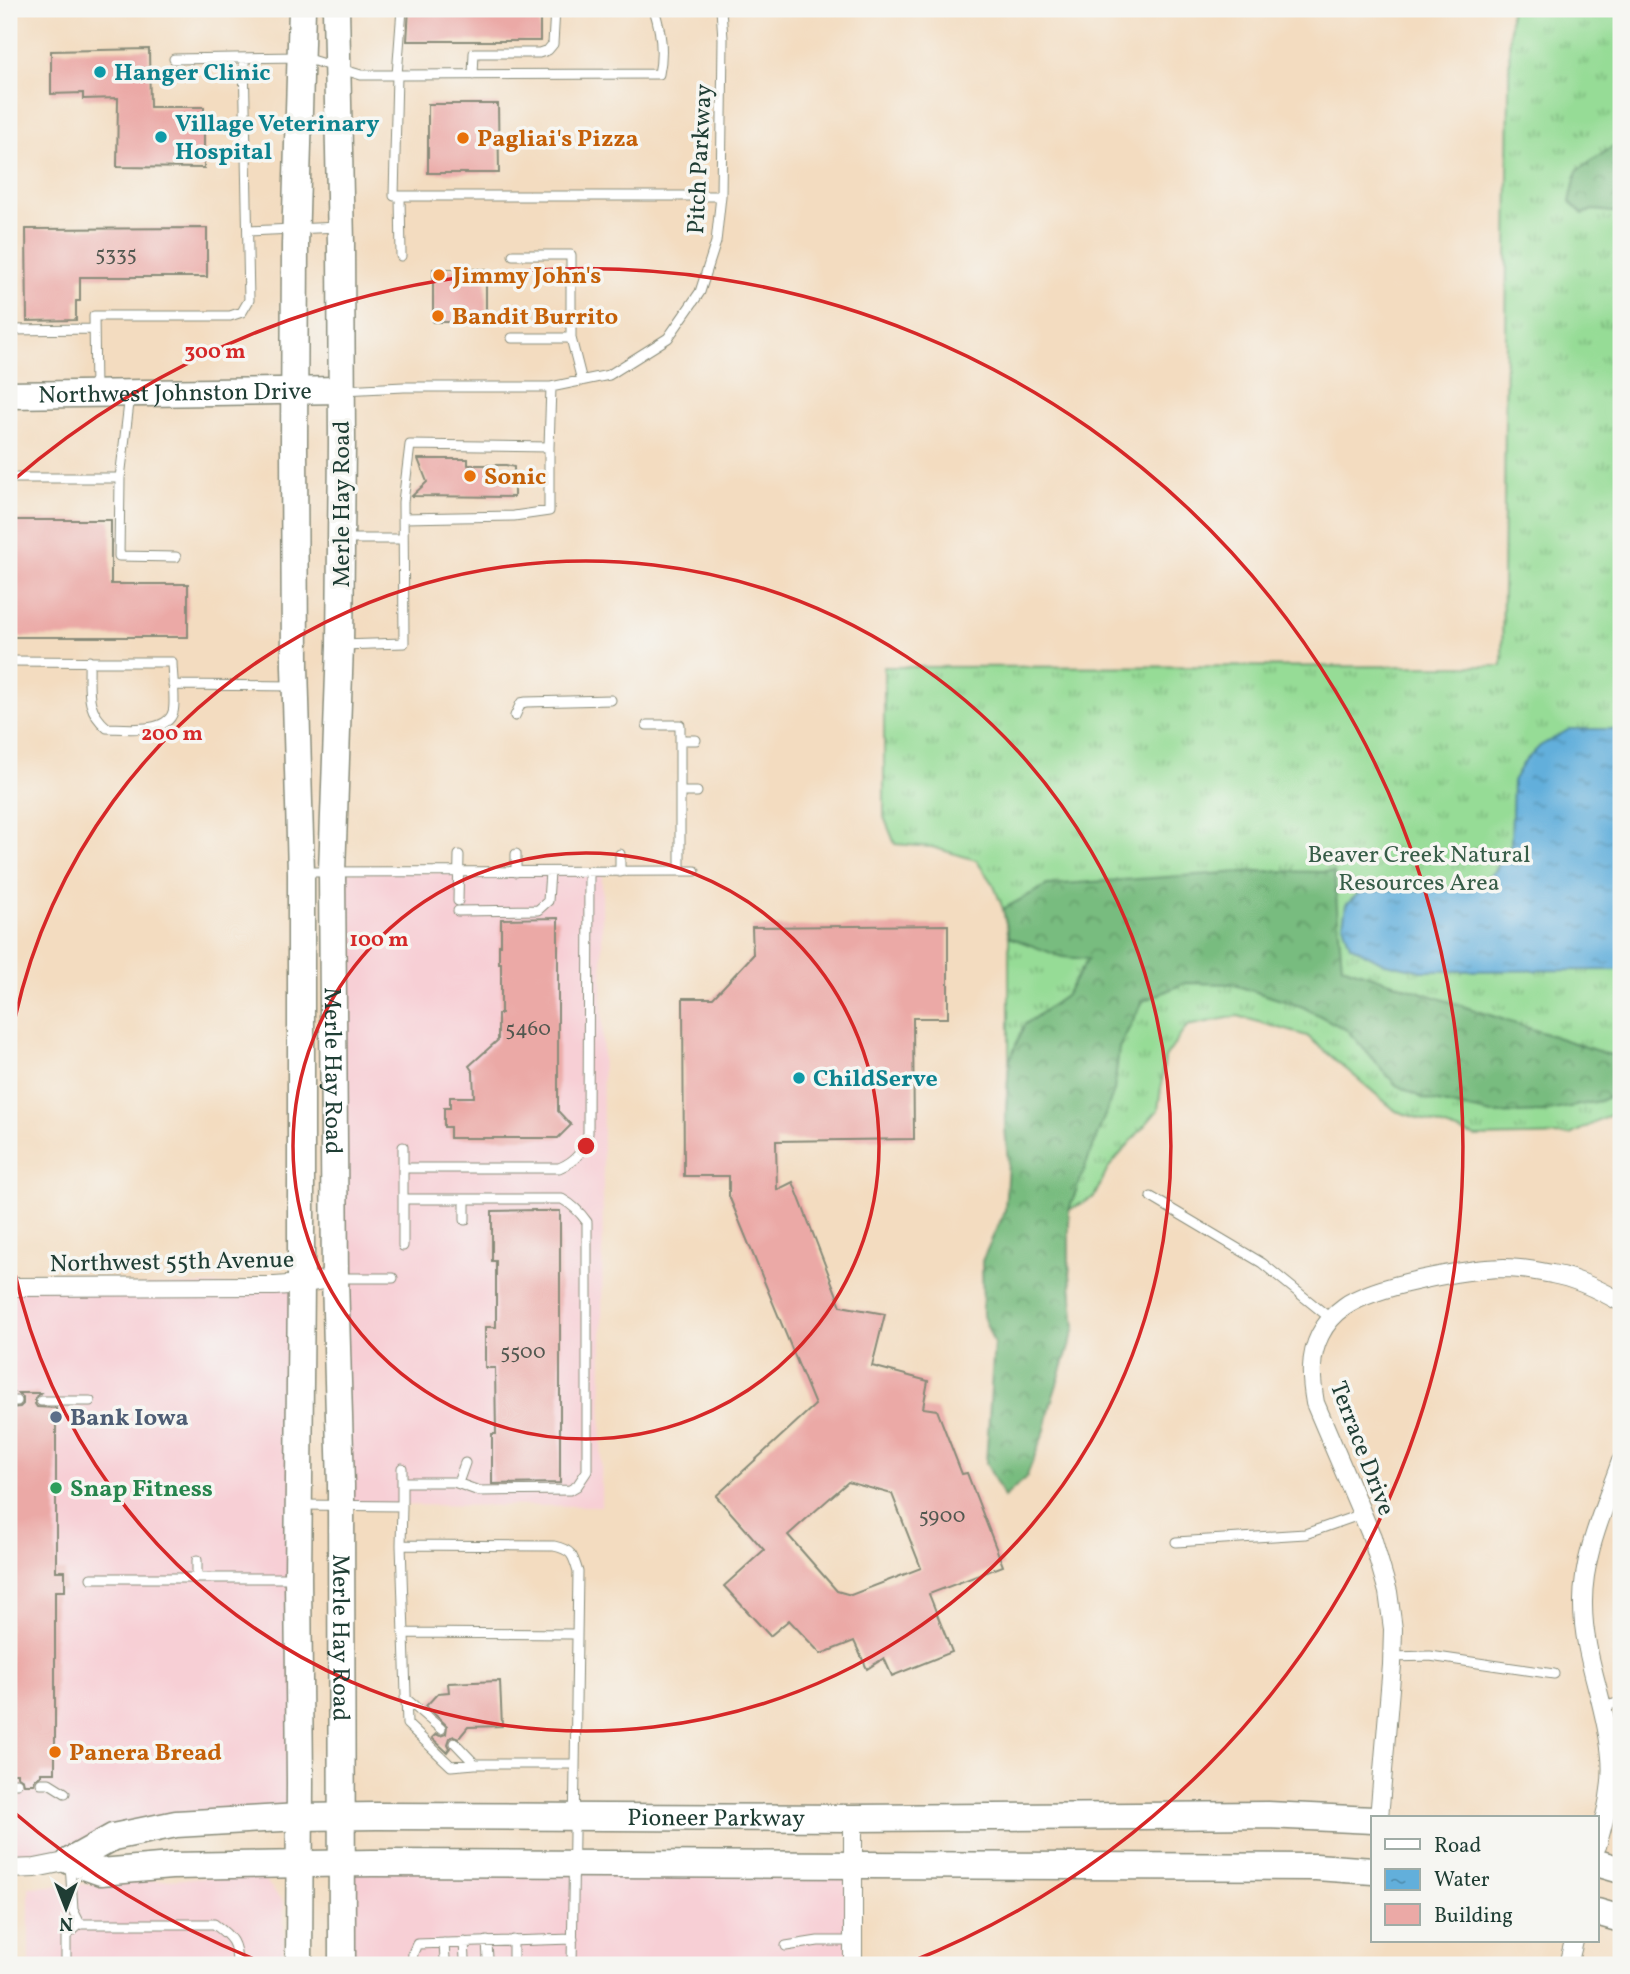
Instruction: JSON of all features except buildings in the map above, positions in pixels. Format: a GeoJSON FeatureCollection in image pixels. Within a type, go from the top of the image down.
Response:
{"type":"FeatureCollection","features":[{"type":"Feature","properties":{"kind":"main road","name":"Merle Hay Road"},"geometry":{"type":"LineString","coordinates":[[299,1965],[301,872],[296,686],[295,391],[302,9]]}},
{"type":"Feature","properties":{"kind":"main road","name":"Merle Hay Road"},"geometry":{"type":"LineString","coordinates":[[336,9],[341,539],[332,872],[335,1278],[341,1505],[342,1965]]}},
{"type":"Feature","properties":{"kind":"main road","name":"Northwest Johnston Drive"},"geometry":{"type":"LineString","coordinates":[[9,395],[341,390]]}},
{"type":"Feature","properties":{"kind":"main road","name":"Pioneer Parkway"},"geometry":{"type":"LineString","coordinates":[[70,1861],[113,1838],[176,1824],[300,1817],[853,1818],[1268,1815],[1371,1820]]}},
{"type":"Feature","properties":{"kind":"main road","name":"Pioneer Parkway"},"geometry":{"type":"LineString","coordinates":[[70,1861],[102,1872],[171,1866],[299,1864],[1316,1867],[1371,1871]]}},
{"type":"Feature","properties":{"kind":"main road"},"geometry":{"type":"LineString","coordinates":[[1598,1863],[1621,1870]]}},
{"type":"Feature","properties":{"kind":"main road"},"geometry":{"type":"LineString","coordinates":[[1598,1912],[1621,1919]]}},
{"type":"Feature","properties":{"kind":"street","name":"Terrace Drive"},"geometry":{"type":"LineString","coordinates":[[1379,1816],[1393,1629],[1379,1555],[1315,1404],[1311,1381],[1312,1359],[1319,1336],[1345,1306],[1361,1297],[1429,1278],[1506,1268],[1554,1274],[1601,1290],[1621,1302]]}},
{"type":"Feature","properties":{"kind":"street","name":"Northwest 55th Avenue"},"geometry":{"type":"LineString","coordinates":[[9,1287],[275,1286],[335,1278]]}},
{"type":"Feature","properties":{"kind":"street"},"geometry":{"type":"LineString","coordinates":[[1598,1842],[1610,1799],[1611,1759],[1602,1707],[1587,1649],[1584,1584],[1592,1544],[1621,1461]]}},
{"type":"Feature","properties":{"kind":"street"},"geometry":{"type":"LineString","coordinates":[[853,1818],[853,1965]]}},
{"type":"Feature","properties":{"kind":"street","name":"Pioneer Parkway"},"geometry":{"type":"LineString","coordinates":[[9,1869],[35,1868],[70,1861]]}},
{"type":"Feature","properties":{"kind":"street"},"geometry":{"type":"LineString","coordinates":[[1568,1965],[1574,1942]]}},
{"type":"Feature","properties":{"kind":"lane"},"geometry":{"type":"LineString","coordinates":[[402,9],[397,75],[394,197],[721,196]]}},
{"type":"Feature","properties":{"kind":"lane"},"geometry":{"type":"LineString","coordinates":[[474,75],[474,53],[539,53],[548,50],[553,44],[555,9]]}},
{"type":"Feature","properties":{"kind":"lane"},"geometry":{"type":"LineString","coordinates":[[174,59],[301,57],[361,75],[659,74],[662,43],[654,9]]}},
{"type":"Feature","properties":{"kind":"lane","name":"Pitch Parkway"},"geometry":{"type":"LineString","coordinates":[[341,390],[551,387],[609,375],[668,338],[700,292],[716,242],[721,196],[721,9]]}},
{"type":"Feature","properties":{"kind":"lane"},"geometry":{"type":"LineString","coordinates":[[95,394],[94,316],[230,316],[242,312],[249,300],[244,58]]}},
{"type":"Feature","properties":{"kind":"lane"},"geometry":{"type":"LineString","coordinates":[[400,197],[401,256]]}},
{"type":"Feature","properties":{"kind":"lane"},"geometry":{"type":"LineString","coordinates":[[248,231],[340,227]]}},
{"type":"Feature","properties":{"kind":"lane"},"geometry":{"type":"LineString","coordinates":[[513,255],[572,255],[572,338],[582,382]]}},
{"type":"Feature","properties":{"kind":"lane"},"geometry":{"type":"LineString","coordinates":[[9,330],[94,329]]}},
{"type":"Feature","properties":{"kind":"lane"},"geometry":{"type":"LineString","coordinates":[[512,338],[572,338]]}},
{"type":"Feature","properties":{"kind":"lane"},"geometry":{"type":"LineString","coordinates":[[403,518],[514,516],[549,511],[551,387]]}},
{"type":"Feature","properties":{"kind":"lane"},"geometry":{"type":"LineString","coordinates":[[131,393],[120,478],[119,556],[176,557]]}},
{"type":"Feature","properties":{"kind":"lane"},"geometry":{"type":"LineString","coordinates":[[340,645],[404,643],[403,502],[410,445],[549,447]]}},
{"type":"Feature","properties":{"kind":"lane"},"geometry":{"type":"LineString","coordinates":[[9,478],[120,478]]}},
{"type":"Feature","properties":{"kind":"lane"},"geometry":{"type":"LineString","coordinates":[[341,539],[403,539]]}},
{"type":"Feature","properties":{"kind":"lane"},"geometry":{"type":"LineString","coordinates":[[9,661],[89,661],[172,662],[173,712],[167,723],[154,728],[107,728],[90,708],[89,661]]}},
{"type":"Feature","properties":{"kind":"lane"},"geometry":{"type":"LineString","coordinates":[[173,685],[296,686]]}},
{"type":"Feature","properties":{"kind":"lane"},"geometry":{"type":"LineString","coordinates":[[515,716],[521,703],[526,702],[611,700]]}},
{"type":"Feature","properties":{"kind":"lane"},"geometry":{"type":"LineString","coordinates":[[647,725],[680,725],[680,871]]}},
{"type":"Feature","properties":{"kind":"lane"},"geometry":{"type":"LineString","coordinates":[[680,740],[696,740]]}},
{"type":"Feature","properties":{"kind":"lane"},"geometry":{"type":"LineString","coordinates":[[680,792],[696,792]]}},
{"type":"Feature","properties":{"kind":"lane"},"geometry":{"type":"LineString","coordinates":[[620,854],[620,872]]}},
{"type":"Feature","properties":{"kind":"lane"},"geometry":{"type":"LineString","coordinates":[[459,855],[458,906],[538,910],[548,901],[550,872]]}},
{"type":"Feature","properties":{"kind":"lane"},"geometry":{"type":"LineString","coordinates":[[516,855],[516,872]]}},
{"type":"Feature","properties":{"kind":"lane"},"geometry":{"type":"LineString","coordinates":[[301,872],[695,871]]}},
{"type":"Feature","properties":{"kind":"lane"},"geometry":{"type":"LineString","coordinates":[[403,1168],[559,1168],[570,1164],[586,1145],[589,872]]}},
{"type":"Feature","properties":{"kind":"lane"},"geometry":{"type":"LineString","coordinates":[[402,1246],[403,1147]]}},
{"type":"Feature","properties":{"kind":"lane"},"geometry":{"type":"LineString","coordinates":[[1151,1197],[1262,1263],[1331,1319]]}},
{"type":"Feature","properties":{"kind":"lane"},"geometry":{"type":"LineString","coordinates":[[402,1482],[454,1482],[479,1491],[569,1490],[577,1486],[587,1471],[587,1222],[572,1204],[562,1199],[403,1199]]}},
{"type":"Feature","properties":{"kind":"lane"},"geometry":{"type":"LineString","coordinates":[[465,1199],[465,1220]]}},
{"type":"Feature","properties":{"kind":"lane"},"geometry":{"type":"LineString","coordinates":[[335,1278],[393,1278]]}},
{"type":"Feature","properties":{"kind":"lane"},"geometry":{"type":"LineString","coordinates":[[41,1401],[90,1401]]}},
{"type":"Feature","properties":{"kind":"lane"},"geometry":{"type":"LineString","coordinates":[[458,1483],[465,1463]]}},
{"type":"Feature","properties":{"kind":"lane"},"geometry":{"type":"LineString","coordinates":[[402,1468],[401,1545],[407,1724],[451,1766],[573,1764]]}},
{"type":"Feature","properties":{"kind":"lane"},"geometry":{"type":"LineString","coordinates":[[299,1505],[402,1506]]}},
{"type":"Feature","properties":{"kind":"lane"},"geometry":{"type":"LineString","coordinates":[[1176,1542],[1306,1534],[1362,1514]]}},
{"type":"Feature","properties":{"kind":"lane"},"geometry":{"type":"LineString","coordinates":[[401,1545],[554,1546],[565,1548],[573,1556],[578,1572],[572,1965]]}},
{"type":"Feature","properties":{"kind":"lane"},"geometry":{"type":"LineString","coordinates":[[197,1560],[197,1578]]}},
{"type":"Feature","properties":{"kind":"lane"},"geometry":{"type":"LineString","coordinates":[[91,1578],[298,1578]]}},
{"type":"Feature","properties":{"kind":"lane"},"geometry":{"type":"LineString","coordinates":[[404,1633],[577,1634]]}},
{"type":"Feature","properties":{"kind":"lane"},"geometry":{"type":"LineString","coordinates":[[1392,1657],[1430,1656],[1554,1674]]}},
{"type":"Feature","properties":{"kind":"lane"},"geometry":{"type":"LineString","coordinates":[[405,1698],[440,1729]]}},
{"type":"Feature","properties":{"kind":"lane"},"geometry":{"type":"LineString","coordinates":[[1602,1707],[1621,1702]]}},
{"type":"Feature","properties":{"kind":"lane"},"geometry":{"type":"LineString","coordinates":[[455,1743],[475,1764]]}},
{"type":"Feature","properties":{"kind":"lane"},"geometry":{"type":"LineString","coordinates":[[41,1783],[48,1783],[65,1793]]}},
{"type":"Feature","properties":{"kind":"lane"},"geometry":{"type":"LineString","coordinates":[[70,1861],[73,1910],[80,1924]]}},
{"type":"Feature","properties":{"kind":"lane"},"geometry":{"type":"LineString","coordinates":[[66,1965],[66,1936],[80,1924],[214,1924],[227,1934],[237,1948],[237,1965]]}},
{"type":"Feature","properties":{"kind":"lane"},"geometry":{"type":"LineString","coordinates":[[412,1965],[417,1944],[573,1939]]}},
{"type":"Feature","properties":{"kind":"lane"},"geometry":{"type":"LineString","coordinates":[[513,1940],[513,1959]]}},
{"type":"Feature","properties":{"kind":"lane"},"geometry":{"type":"LineString","coordinates":[[487,1941],[488,1959]]}},
{"type":"Feature","properties":{"kind":"lane"},"geometry":{"type":"LineString","coordinates":[[786,1946],[818,1941],[853,1941]]}},
{"type":"Feature","properties":{"kind":"lane"},"geometry":{"type":"LineString","coordinates":[[464,1942],[465,1959]]}},
{"type":"Feature","properties":{"kind":"lane"},"geometry":{"type":"LineString","coordinates":[[444,1943],[445,1959]]}},
{"type":"Feature","properties":{"kind":"shaded area"},"geometry":{"type":"Polygon","coordinates":[[[332,872],[602,872],[601,1506],[341,1505],[332,872]]]}},
{"type":"Feature","properties":{"kind":"shaded area"},"geometry":{"type":"Polygon","coordinates":[[[301,1284],[300,1817],[176,1824],[70,1861],[9,1869],[9,1287],[301,1284]]]}},
{"type":"Feature","properties":{"kind":"shaded area"},"geometry":{"type":"Polygon","coordinates":[[[343,1864],[853,1865],[853,1965],[343,1965],[343,1864]]]}},
{"type":"Feature","properties":{"kind":"shaded area"},"geometry":{"type":"Polygon","coordinates":[[[261,1875],[284,1903],[284,1965],[29,1965],[29,1887],[261,1875]]]}},
{"type":"Feature","properties":{"kind":"green space","name":"Beaver Creek Natural Resources Area"},"geometry":{"type":"Polygon","coordinates":[[[1510,9],[1621,9],[1621,1110],[1570,1135],[1476,1137],[1396,1111],[1307,1036],[1238,1016],[1187,1026],[1165,1058],[1158,1110],[1109,1167],[1094,1197],[1069,1210],[1005,1127],[1009,1062],[1009,937],[1003,909],[994,886],[976,860],[932,847],[895,844],[884,817],[884,667],[1502,666],[1510,9]]]}},
{"type":"Feature","properties":{"kind":"green space"},"geometry":{"type":"Polygon","coordinates":[[[1621,141],[1621,213],[1593,210],[1583,214],[1570,202],[1577,171],[1621,141]]]}},
{"type":"Feature","properties":{"kind":"green space"},"geometry":{"type":"Polygon","coordinates":[[[1257,871],[1334,872],[1342,966],[1607,1054],[1621,1056],[1621,1091],[1600,1101],[1544,1112],[1492,1114],[1424,1099],[1396,1085],[1347,1030],[1303,1007],[1231,984],[1185,983],[1143,1001],[1119,1048],[1114,1091],[1069,1210],[1069,1262],[1075,1328],[1045,1430],[1026,1478],[1004,1497],[986,1463],[994,1343],[983,1316],[982,1261],[1005,1210],[1008,1162],[1005,1127],[1009,1062],[1024,1025],[1065,996],[1088,959],[1062,957],[1009,937],[1003,909],[1047,885],[1257,871]]]}},
{"type":"Feature","properties":{"kind":"water"},"geometry":{"type":"Polygon","coordinates":[[[1570,729],[1621,729],[1621,970],[1422,971],[1381,962],[1350,945],[1343,924],[1346,905],[1360,892],[1447,890],[1480,884],[1496,870],[1511,844],[1513,781],[1524,762],[1540,746],[1570,729]]]}},
{"type":"Feature","properties":{"kind":"place","name":"Hanger Clinic"},"geometry":{"type":"Point","coordinates":[100,72]}},
{"type":"Feature","properties":{"kind":"place","name":"Village Veterinary Hospital"},"geometry":{"type":"Point","coordinates":[161,137]}},
{"type":"Feature","properties":{"kind":"place","name":"Pagliai's Pizza"},"geometry":{"type":"Point","coordinates":[463,138]}},
{"type":"Feature","properties":{"kind":"place","name":"Jimmy John's"},"geometry":{"type":"Point","coordinates":[439,275]}},
{"type":"Feature","properties":{"kind":"place","name":"Bandit Burrito"},"geometry":{"type":"Point","coordinates":[438,316]}},
{"type":"Feature","properties":{"kind":"place","name":"Sonic"},"geometry":{"type":"Point","coordinates":[470,476]}},
{"type":"Feature","properties":{"kind":"place","name":"ChildServe"},"geometry":{"type":"Point","coordinates":[799,1078]}},
{"type":"Feature","properties":{"kind":"place","name":"Bank Iowa"},"geometry":{"type":"Point","coordinates":[56,1417]}},
{"type":"Feature","properties":{"kind":"place","name":"Snap Fitness"},"geometry":{"type":"Point","coordinates":[56,1488]}},
{"type":"Feature","properties":{"kind":"place","name":"Panera Bread"},"geometry":{"type":"Point","coordinates":[55,1752]}}]}
